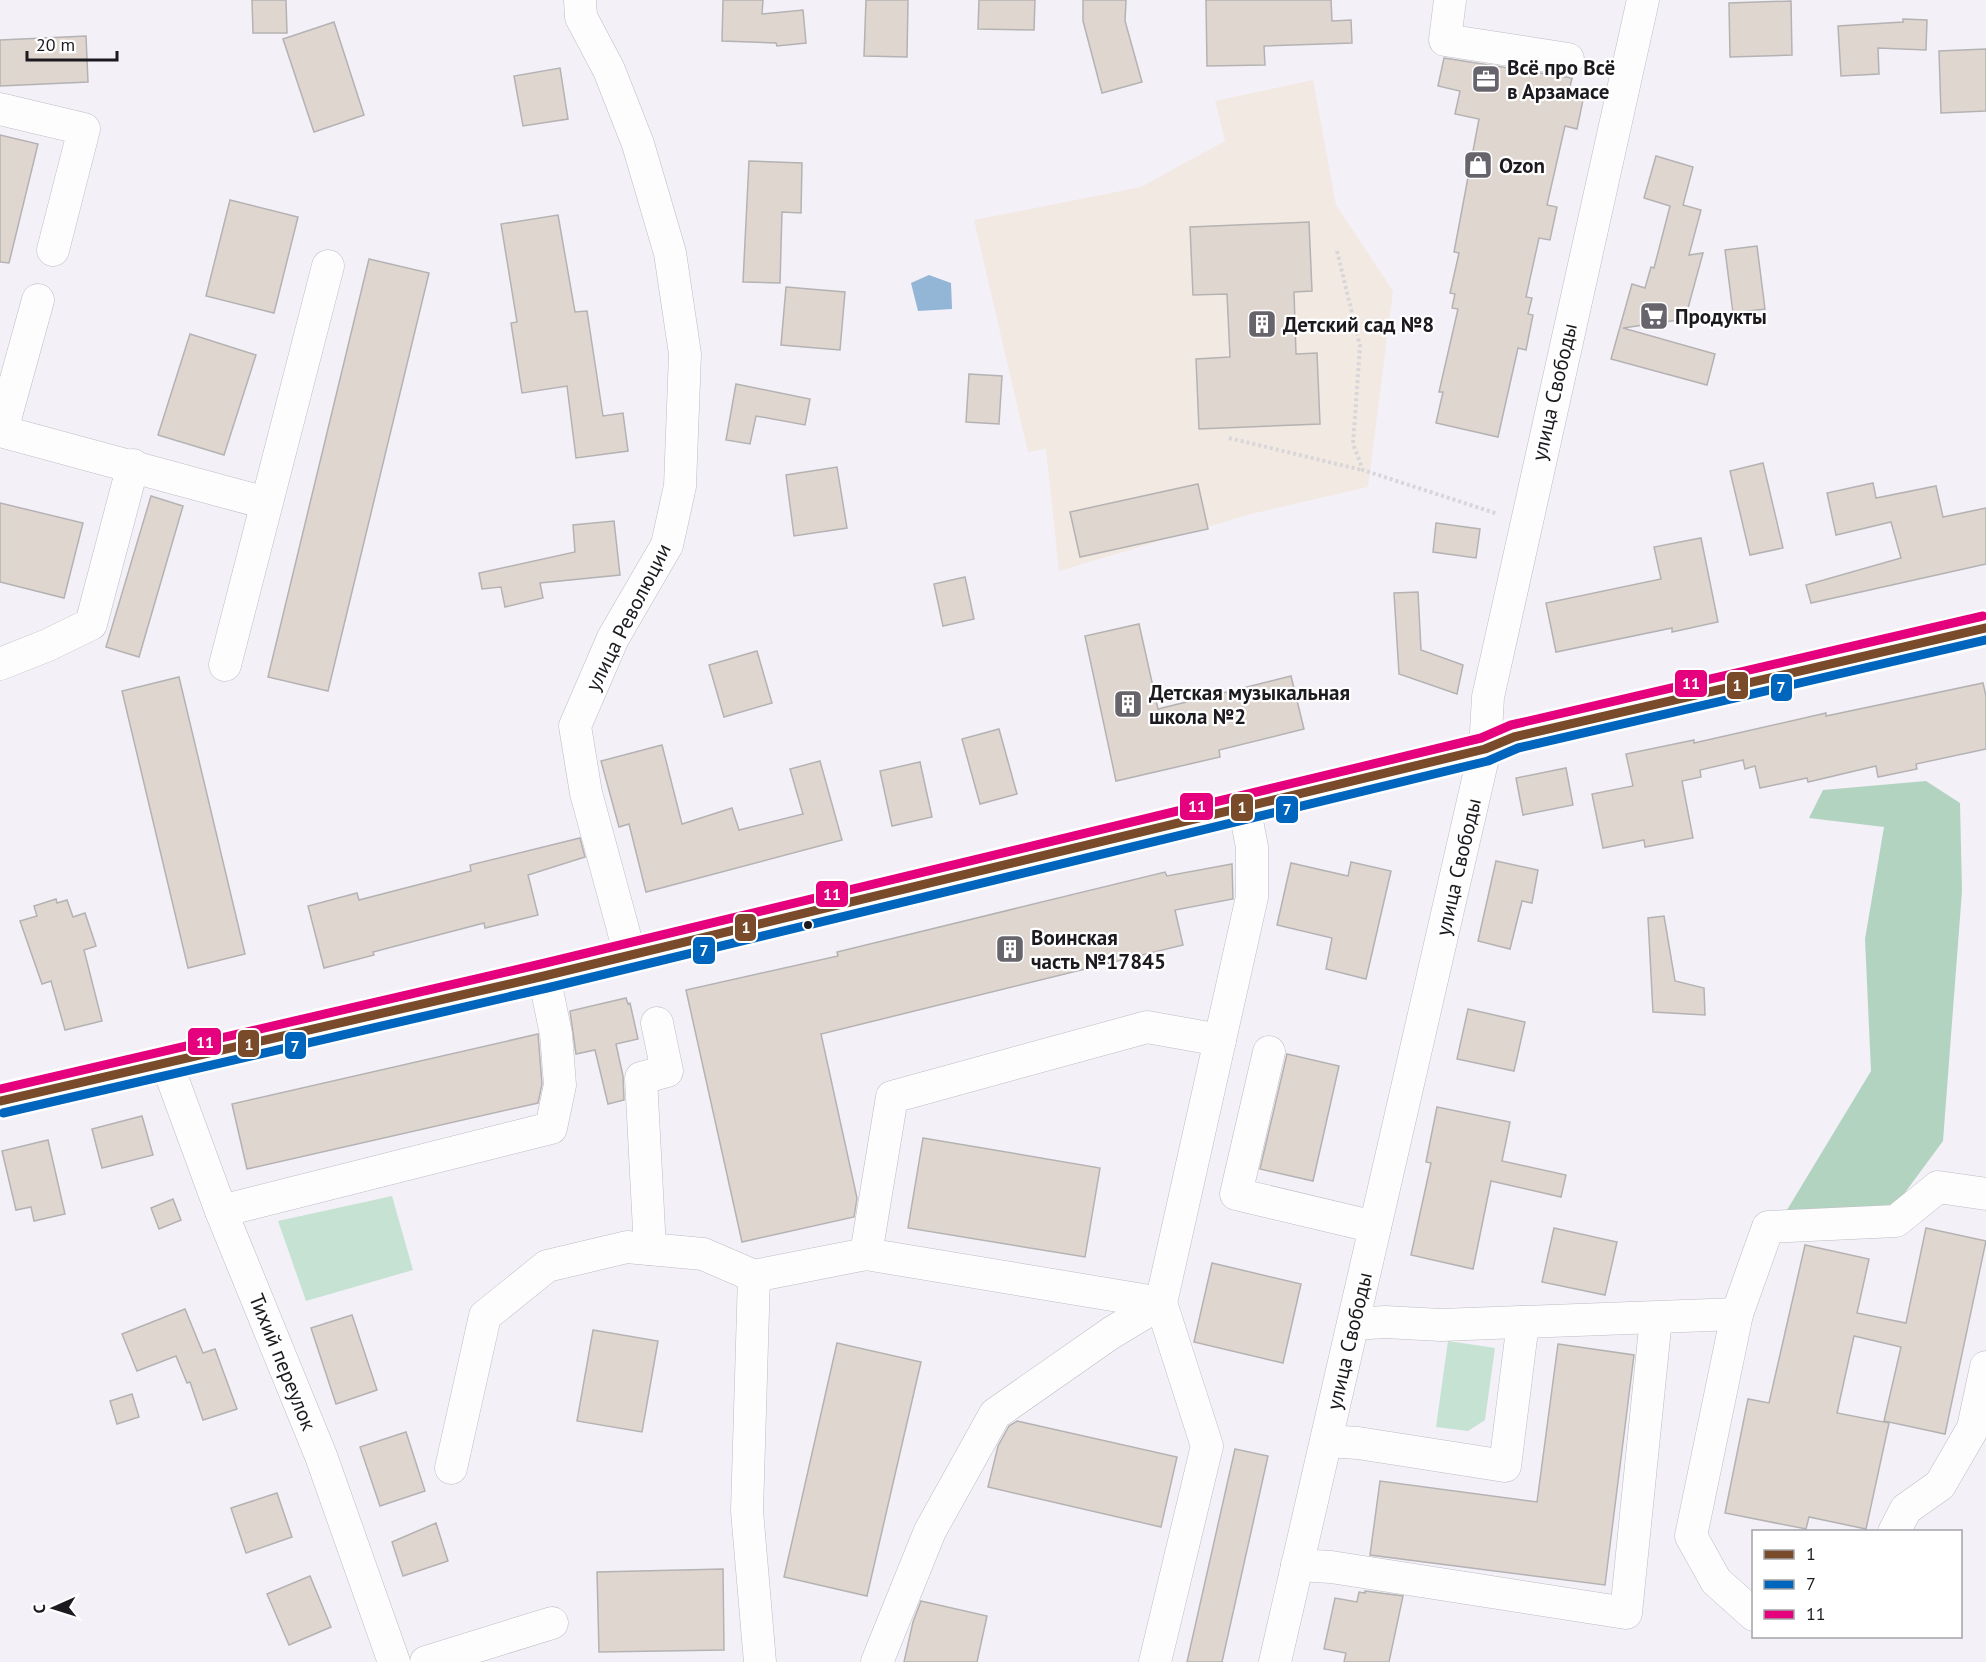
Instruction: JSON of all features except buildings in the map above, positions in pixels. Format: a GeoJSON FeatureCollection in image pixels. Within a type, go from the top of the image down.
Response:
{"type":"FeatureCollection","features":[{"type":"Feature","properties":{"kind":"street","name":"улица Революции"},"geometry":{"type":"LineString","coordinates":[[580,0],[581,17],[609,70],[638,144],[670,253],[685,354],[680,486],[667,545],[613,638],[575,726],[586,793],[630,955]]}},
{"type":"Feature","properties":{"kind":"street"},"geometry":{"type":"LineString","coordinates":[[1450,0],[1445,40],[1568,59]]}},
{"type":"Feature","properties":{"kind":"street","name":"улица Свободы"},"geometry":{"type":"LineString","coordinates":[[1275,1662],[1485,749],[1488,697],[1643,0]]}},
{"type":"Feature","properties":{"kind":"street"},"geometry":{"type":"LineString","coordinates":[[0,109],[84,129],[53,250]]}},
{"type":"Feature","properties":{"kind":"street"},"geometry":{"type":"LineString","coordinates":[[225,665],[328,266]]}},
{"type":"Feature","properties":{"kind":"street"},"geometry":{"type":"LineString","coordinates":[[38,300],[1,430],[266,503]]}},
{"type":"Feature","properties":{"kind":"street"},"geometry":{"type":"LineString","coordinates":[[0,664],[92,624],[133,465]]}},
{"type":"Feature","properties":{"kind":"street"},"geometry":{"type":"LineString","coordinates":[[0,1101],[544,976],[1485,749],[1535,732],[1986,628]]}},
{"type":"Feature","properties":{"kind":"street"},"geometry":{"type":"LineString","coordinates":[[1155,1662],[1207,1446],[1161,1303],[1252,897],[1252,846],[1244,806]]}},
{"type":"Feature","properties":{"kind":"street"},"geometry":{"type":"LineString","coordinates":[[221,1211],[551,1128],[560,1084],[556,1034],[544,976]]}},
{"type":"Feature","properties":{"kind":"street"},"geometry":{"type":"LineString","coordinates":[[650,1249],[641,1078],[667,1071],[657,1023]]}},
{"type":"Feature","properties":{"kind":"street"},"geometry":{"type":"LineString","coordinates":[[866,1254],[892,1097],[1147,1026],[1220,1040]]}},
{"type":"Feature","properties":{"kind":"street"},"geometry":{"type":"LineString","coordinates":[[1269,1052],[1236,1194],[1375,1227]]}},
{"type":"Feature","properties":{"kind":"street","name":"Тихий переулок"},"geometry":{"type":"LineString","coordinates":[[167,1064],[221,1211],[321,1456],[394,1662]]}},
{"type":"Feature","properties":{"kind":"street"},"geometry":{"type":"LineString","coordinates":[[1752,1613],[1716,1581],[1691,1536],[1737,1314],[1768,1227],[1896,1221],[1938,1187],[1986,1194]]}},
{"type":"Feature","properties":{"kind":"street"},"geometry":{"type":"LineString","coordinates":[[451,1468],[485,1316],[547,1266],[627,1247],[703,1254],[754,1276],[866,1254],[1161,1303]]}},
{"type":"Feature","properties":{"kind":"street"},"geometry":{"type":"LineString","coordinates":[[754,1276],[747,1511],[760,1662]]}},
{"type":"Feature","properties":{"kind":"street"},"geometry":{"type":"LineString","coordinates":[[877,1662],[918,1529],[995,1414],[1111,1333],[1161,1303]]}},
{"type":"Feature","properties":{"kind":"street"},"geometry":{"type":"LineString","coordinates":[[1353,1324],[1385,1322],[1441,1325],[1737,1314]]}},
{"type":"Feature","properties":{"kind":"street"},"geometry":{"type":"LineString","coordinates":[[1297,1565],[1331,1567],[1626,1613],[1656,1318]]}},
{"type":"Feature","properties":{"kind":"street"},"geometry":{"type":"LineString","coordinates":[[1326,1441],[1358,1443],[1505,1466],[1523,1322]]}},
{"type":"Feature","properties":{"kind":"street"},"geometry":{"type":"LineString","coordinates":[[1895,1530],[1906,1509],[1940,1485],[1973,1428],[1986,1367]]}},
{"type":"Feature","properties":{"kind":"street"},"geometry":{"type":"LineString","coordinates":[[426,1662],[552,1623]]}},
{"type":"Feature","properties":{"kind":"path"},"geometry":{"type":"LineString","coordinates":[[1337,250],[1360,346],[1353,444],[1363,470]]}},
{"type":"Feature","properties":{"kind":"path"},"geometry":{"type":"LineString","coordinates":[[1229,438],[1363,470],[1504,516]]}},
{"type":"Feature","properties":{"kind":"shaded area"},"geometry":{"type":"Polygon","coordinates":[[[1313,80],[1336,205],[1393,291],[1368,487],[1251,514],[1059,571],[1046,449],[1028,452],[974,220],[1141,187],[1225,141],[1215,101],[1313,80]]]}},
{"type":"Feature","properties":{"kind":"green space"},"geometry":{"type":"Polygon","coordinates":[[[1926,781],[1960,803],[1962,891],[1943,1141],[1884,1221],[1787,1210],[1871,1071],[1865,939],[1884,827],[1809,818],[1823,790],[1926,781]]]}},
{"type":"Feature","properties":{"kind":"green space"},"geometry":{"type":"Polygon","coordinates":[[[392,1196],[413,1270],[306,1301],[278,1221],[392,1196]]]}},
{"type":"Feature","properties":{"kind":"green space"},"geometry":{"type":"Polygon","coordinates":[[[1448,1341],[1495,1348],[1485,1420],[1468,1431],[1436,1427],[1448,1341]]]}},
{"type":"Feature","properties":{"kind":"water"},"geometry":{"type":"Polygon","coordinates":[[[929,275],[951,283],[952,309],[918,311],[911,283],[929,275]]]}},
{"type":"Feature","properties":{"kind":"transit line","name":"11"},"geometry":{"type":"LineString","coordinates":[[0,1089],[541,964],[1481,738],[1511,725],[1983,616]]}},
{"type":"Feature","properties":{"kind":"transit line","name":"1"},"geometry":{"type":"LineString","coordinates":[[0,1101],[544,976],[1485,749],[1514,737],[1986,628]]}},
{"type":"Feature","properties":{"kind":"transit line","name":"7"},"geometry":{"type":"LineString","coordinates":[[3,1113],[547,988],[1488,761],[1518,748],[1986,640]]}},
{"type":"Feature","properties":{"kind":"place","name":"Всё про Всё в Арзамасе"},"geometry":{"type":"Point","coordinates":[1486,79]}},
{"type":"Feature","properties":{"kind":"place","name":"Ozon"},"geometry":{"type":"Point","coordinates":[1478,165]}},
{"type":"Feature","properties":{"kind":"place","name":"Продукты"},"geometry":{"type":"Point","coordinates":[1654,316]}},
{"type":"Feature","properties":{"kind":"place","name":"Детский сад №8"},"geometry":{"type":"Point","coordinates":[1262,324]}},
{"type":"Feature","properties":{"kind":"place","name":"Детская музыкальная школа №2"},"geometry":{"type":"Point","coordinates":[1128,704]}},
{"type":"Feature","properties":{"kind":"place","name":"Воинская часть №17845"},"geometry":{"type":"Point","coordinates":[1010,949]}}]}
